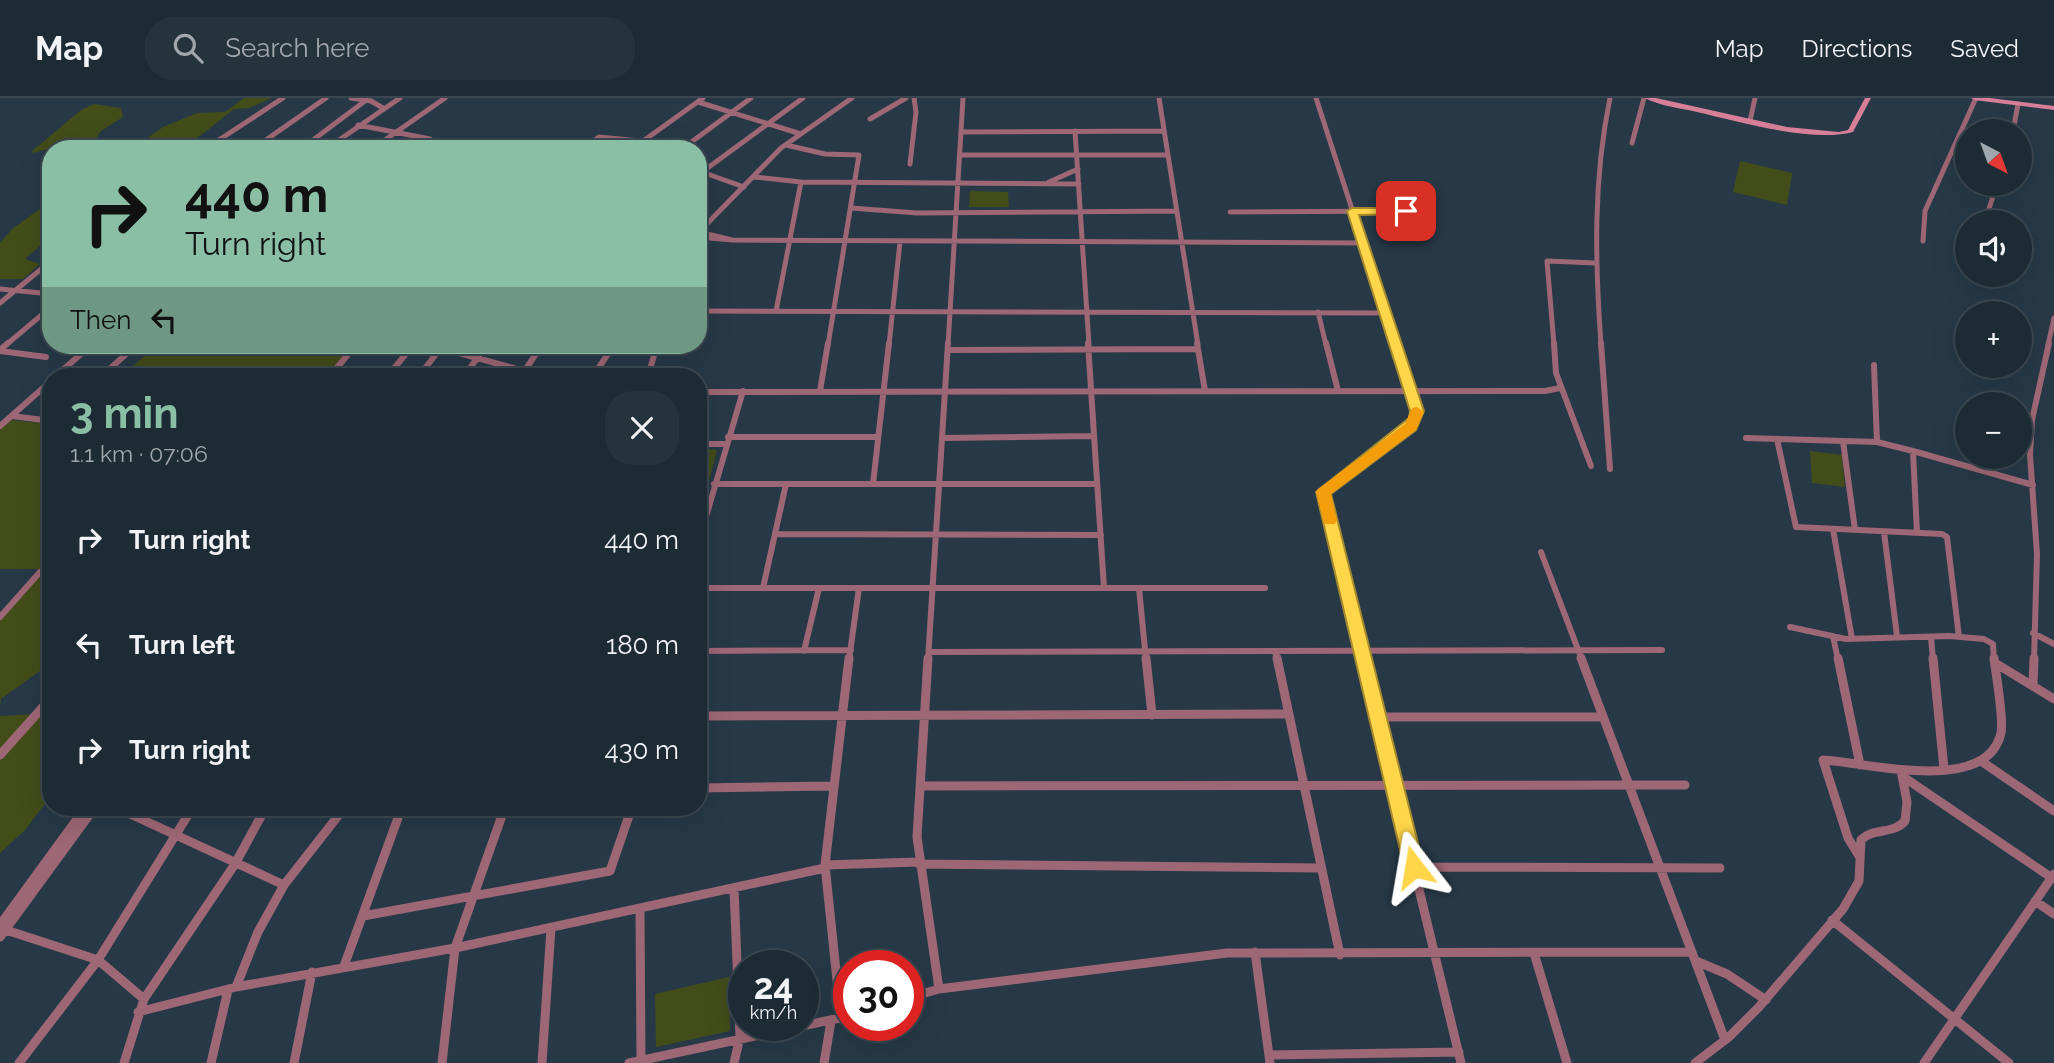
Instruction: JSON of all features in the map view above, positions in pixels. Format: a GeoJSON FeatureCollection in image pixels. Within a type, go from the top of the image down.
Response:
{"type":"FeatureCollection","features":[{"type":"Feature","properties":{"kind":"main road"},"geometry":{"type":"LineString","coordinates":[[1646,98],[1677,101],[1750,121],[1843,136],[1851,131],[1868,98]]}},
{"type":"Feature","properties":{"kind":"main road"},"geometry":{"type":"LineString","coordinates":[[1975,98],[2054,108]]}},
{"type":"Feature","properties":{"kind":"street"},"geometry":{"type":"LineString","coordinates":[[219,140],[284,98]]}},
{"type":"Feature","properties":{"kind":"street"},"geometry":{"type":"LineString","coordinates":[[266,140],[326,98]]}},
{"type":"Feature","properties":{"kind":"street"},"geometry":{"type":"LineString","coordinates":[[351,98],[384,107]]}},
{"type":"Feature","properties":{"kind":"street"},"geometry":{"type":"LineString","coordinates":[[338,140],[399,98]]}},
{"type":"Feature","properties":{"kind":"street"},"geometry":{"type":"LineString","coordinates":[[384,140],[445,98]]}},
{"type":"Feature","properties":{"kind":"street"},"geometry":{"type":"LineString","coordinates":[[693,140],[751,98]]}},
{"type":"Feature","properties":{"kind":"street"},"geometry":{"type":"LineString","coordinates":[[707,167],[803,98]]}},
{"type":"Feature","properties":{"kind":"street"},"geometry":{"type":"LineString","coordinates":[[707,226],[786,145],[852,98]]}},
{"type":"Feature","properties":{"kind":"street"},"geometry":{"type":"LineString","coordinates":[[870,119],[888,111],[906,98]]}},
{"type":"Feature","properties":{"kind":"street"},"geometry":{"type":"LineString","coordinates":[[909,164],[914,98]]}},
{"type":"Feature","properties":{"kind":"street"},"geometry":{"type":"LineString","coordinates":[[939,989],[919,863],[920,786],[960,183],[963,98]]}},
{"type":"Feature","properties":{"kind":"street"},"geometry":{"type":"LineString","coordinates":[[1159,98],[1205,391]]}},
{"type":"Feature","properties":{"kind":"street"},"geometry":{"type":"LineString","coordinates":[[1316,98],[1417,411],[1411,427],[1323,492],[1461,1063]]}},
{"type":"Feature","properties":{"kind":"street"},"geometry":{"type":"LineString","coordinates":[[1610,98],[1599,150],[1595,264],[1610,469]]}},
{"type":"Feature","properties":{"kind":"street"},"geometry":{"type":"LineString","coordinates":[[1632,144],[1646,98]]}},
{"type":"Feature","properties":{"kind":"street"},"geometry":{"type":"LineString","coordinates":[[1750,121],[1755,98]]}},
{"type":"Feature","properties":{"kind":"street"},"geometry":{"type":"LineString","coordinates":[[1923,241],[1925,211],[1975,98]]}},
{"type":"Feature","properties":{"kind":"street"},"geometry":{"type":"LineString","coordinates":[[641,140],[701,100],[801,134]]}},
{"type":"Feature","properties":{"kind":"street"},"geometry":{"type":"LineString","coordinates":[[312,140],[365,101]]}},
{"type":"Feature","properties":{"kind":"street"},"geometry":{"type":"LineString","coordinates":[[2015,119],[2018,104]]}},
{"type":"Feature","properties":{"kind":"street"},"geometry":{"type":"LineString","coordinates":[[358,125],[429,140]]}},
{"type":"Feature","properties":{"kind":"street"},"geometry":{"type":"LineString","coordinates":[[1075,131],[1104,588]]}},
{"type":"Feature","properties":{"kind":"street"},"geometry":{"type":"LineString","coordinates":[[961,132],[1164,131]]}},
{"type":"Feature","properties":{"kind":"street"},"geometry":{"type":"LineString","coordinates":[[594,140],[598,137],[630,140]]}},
{"type":"Feature","properties":{"kind":"street"},"geometry":{"type":"LineString","coordinates":[[786,145],[825,154],[859,155],[820,391]]}},
{"type":"Feature","properties":{"kind":"street"},"geometry":{"type":"LineString","coordinates":[[961,155],[1168,155]]}},
{"type":"Feature","properties":{"kind":"street"},"geometry":{"type":"LineString","coordinates":[[1047,183],[1077,169]]}},
{"type":"Feature","properties":{"kind":"street"},"geometry":{"type":"LineString","coordinates":[[707,175],[744,187]]}},
{"type":"Feature","properties":{"kind":"street"},"geometry":{"type":"LineString","coordinates":[[754,177],[801,182],[1079,184]]}},
{"type":"Feature","properties":{"kind":"street"},"geometry":{"type":"LineString","coordinates":[[776,311],[801,182]]}},
{"type":"Feature","properties":{"kind":"street"},"geometry":{"type":"LineString","coordinates":[[850,208],[957,212],[1177,211]]}},
{"type":"Feature","properties":{"kind":"street"},"geometry":{"type":"LineString","coordinates":[[1230,212],[1406,211]]}},
{"type":"Feature","properties":{"kind":"street"},"geometry":{"type":"LineString","coordinates":[[707,235],[732,240],[789,242],[1363,243]]}},
{"type":"Feature","properties":{"kind":"street"},"geometry":{"type":"LineString","coordinates":[[873,484],[900,242]]}},
{"type":"Feature","properties":{"kind":"street"},"geometry":{"type":"LineString","coordinates":[[1591,466],[1555,370],[1547,261],[1595,264]]}},
{"type":"Feature","properties":{"kind":"street"},"geometry":{"type":"LineString","coordinates":[[0,303],[42,268]]}},
{"type":"Feature","properties":{"kind":"street"},"geometry":{"type":"LineString","coordinates":[[0,289],[42,293]]}},
{"type":"Feature","properties":{"kind":"street"},"geometry":{"type":"LineString","coordinates":[[707,311],[1385,313]]}},
{"type":"Feature","properties":{"kind":"street"},"geometry":{"type":"LineString","coordinates":[[1318,312],[1338,391]]}},
{"type":"Feature","properties":{"kind":"street"},"geometry":{"type":"LineString","coordinates":[[0,351],[42,315]]}},
{"type":"Feature","properties":{"kind":"street"},"geometry":{"type":"LineString","coordinates":[[2033,686],[2037,554],[2032,420],[2054,318]]}},
{"type":"Feature","properties":{"kind":"street"},"geometry":{"type":"LineString","coordinates":[[949,350],[1199,349]]}},
{"type":"Feature","properties":{"kind":"street"},"geometry":{"type":"LineString","coordinates":[[0,351],[46,357]]}},
{"type":"Feature","properties":{"kind":"street"},"geometry":{"type":"LineString","coordinates":[[65,368],[81,354]]}},
{"type":"Feature","properties":{"kind":"street"},"geometry":{"type":"LineString","coordinates":[[111,368],[126,354]]}},
{"type":"Feature","properties":{"kind":"street"},"geometry":{"type":"LineString","coordinates":[[337,368],[348,354]]}},
{"type":"Feature","properties":{"kind":"street"},"geometry":{"type":"LineString","coordinates":[[394,368],[406,354]]}},
{"type":"Feature","properties":{"kind":"street"},"geometry":{"type":"LineString","coordinates":[[424,368],[436,354]]}},
{"type":"Feature","properties":{"kind":"street"},"geometry":{"type":"LineString","coordinates":[[467,354],[509,368]]}},
{"type":"Feature","properties":{"kind":"street"},"geometry":{"type":"LineString","coordinates":[[469,368],[480,354]]}},
{"type":"Feature","properties":{"kind":"street"},"geometry":{"type":"LineString","coordinates":[[1874,365],[1877,442]]}},
{"type":"Feature","properties":{"kind":"street"},"geometry":{"type":"LineString","coordinates":[[707,392],[1545,391],[1560,388]]}},
{"type":"Feature","properties":{"kind":"street"},"geometry":{"type":"LineString","coordinates":[[0,426],[42,389]]}},
{"type":"Feature","properties":{"kind":"street"},"geometry":{"type":"LineString","coordinates":[[707,507],[743,391]]}},
{"type":"Feature","properties":{"kind":"street"},"geometry":{"type":"LineString","coordinates":[[12,416],[42,420]]}},
{"type":"Feature","properties":{"kind":"street"},"geometry":{"type":"LineString","coordinates":[[944,438],[1094,436]]}},
{"type":"Feature","properties":{"kind":"street"},"geometry":{"type":"LineString","coordinates":[[707,443],[878,437]]}},
{"type":"Feature","properties":{"kind":"street"},"geometry":{"type":"LineString","coordinates":[[1746,438],[1877,442],[2033,485]]}},
{"type":"Feature","properties":{"kind":"street"},"geometry":{"type":"LineString","coordinates":[[1777,439],[1796,527],[1947,537],[1959,637]]}},
{"type":"Feature","properties":{"kind":"street"},"geometry":{"type":"LineString","coordinates":[[1843,441],[1855,530]]}},
{"type":"Feature","properties":{"kind":"street"},"geometry":{"type":"LineString","coordinates":[[1913,451],[1917,533]]}},
{"type":"Feature","properties":{"kind":"street"},"geometry":{"type":"LineString","coordinates":[[714,484],[1097,484]]}},
{"type":"Feature","properties":{"kind":"street"},"geometry":{"type":"LineString","coordinates":[[763,588],[786,484]]}},
{"type":"Feature","properties":{"kind":"street"},"geometry":{"type":"LineString","coordinates":[[1833,529],[1852,639]]}},
{"type":"Feature","properties":{"kind":"street"},"geometry":{"type":"LineString","coordinates":[[1884,532],[1896,636]]}},
{"type":"Feature","properties":{"kind":"street"},"geometry":{"type":"LineString","coordinates":[[775,534],[1101,535]]}},
{"type":"Feature","properties":{"kind":"street"},"geometry":{"type":"LineString","coordinates":[[1541,552],[1726,1040]]}},
{"type":"Feature","properties":{"kind":"street"},"geometry":{"type":"LineString","coordinates":[[0,617],[3,610],[40,572]]}},
{"type":"Feature","properties":{"kind":"street"},"geometry":{"type":"LineString","coordinates":[[707,588],[1265,588]]}},
{"type":"Feature","properties":{"kind":"street"},"geometry":{"type":"LineString","coordinates":[[804,650],[819,588]]}},
{"type":"Feature","properties":{"kind":"street"},"geometry":{"type":"LineString","coordinates":[[833,950],[825,866],[832,786],[859,588]]}},
{"type":"Feature","properties":{"kind":"street"},"geometry":{"type":"LineString","coordinates":[[1139,588],[1152,715]]}},
{"type":"Feature","properties":{"kind":"street"},"geometry":{"type":"LineString","coordinates":[[1790,627],[1852,639],[1896,636],[1959,637],[1992,641],[2001,733],[1997,745],[1982,761],[1973,766],[1901,773],[1826,760],[1823,762],[1848,838],[1858,856]]}},
{"type":"Feature","properties":{"kind":"street"},"geometry":{"type":"LineString","coordinates":[[2033,633],[2054,644]]}},
{"type":"Feature","properties":{"kind":"street"},"geometry":{"type":"LineString","coordinates":[[1832,636],[1860,765]]}},
{"type":"Feature","properties":{"kind":"street"},"geometry":{"type":"LineString","coordinates":[[1931,637],[1944,769]]}},
{"type":"Feature","properties":{"kind":"street"},"geometry":{"type":"LineString","coordinates":[[707,651],[851,650]]}},
{"type":"Feature","properties":{"kind":"street"},"geometry":{"type":"LineString","coordinates":[[929,652],[1662,650]]}},
{"type":"Feature","properties":{"kind":"street"},"geometry":{"type":"LineString","coordinates":[[1275,652],[1340,955]]}},
{"type":"Feature","properties":{"kind":"street"},"geometry":{"type":"LineString","coordinates":[[1995,663],[2054,699]]}},
{"type":"Feature","properties":{"kind":"street"},"geometry":{"type":"LineString","coordinates":[[0,755],[42,708]]}},
{"type":"Feature","properties":{"kind":"street"},"geometry":{"type":"LineString","coordinates":[[707,716],[1288,715]]}},
{"type":"Feature","properties":{"kind":"street"},"geometry":{"type":"LineString","coordinates":[[1377,717],[1603,717]]}},
{"type":"Feature","properties":{"kind":"street"},"geometry":{"type":"LineString","coordinates":[[1982,761],[2054,811]]}},
{"type":"Feature","properties":{"kind":"street"},"geometry":{"type":"LineString","coordinates":[[1695,1063],[1726,1040],[1766,1000],[1832,920],[1858,885],[1858,856],[1865,836],[1871,832],[1899,828],[1905,820],[1906,793],[1901,773]]}},
{"type":"Feature","properties":{"kind":"street"},"geometry":{"type":"LineString","coordinates":[[1901,773],[2053,876],[1924,1063]]}},
{"type":"Feature","properties":{"kind":"street"},"geometry":{"type":"LineString","coordinates":[[920,786],[1685,785]]}},
{"type":"Feature","properties":{"kind":"street"},"geometry":{"type":"LineString","coordinates":[[707,788],[832,786]]}},
{"type":"Feature","properties":{"kind":"street"},"geometry":{"type":"LineString","coordinates":[[1,930],[80,816]]}},
{"type":"Feature","properties":{"kind":"street"},"geometry":{"type":"LineString","coordinates":[[1,930],[88,816]]}},
{"type":"Feature","properties":{"kind":"street"},"geometry":{"type":"LineString","coordinates":[[136,816],[177,833],[235,864],[284,884]]}},
{"type":"Feature","properties":{"kind":"street"},"geometry":{"type":"LineString","coordinates":[[19,1063],[98,961],[187,816]]}},
{"type":"Feature","properties":{"kind":"street"},"geometry":{"type":"LineString","coordinates":[[124,1063],[144,999],[235,864],[261,816]]}},
{"type":"Feature","properties":{"kind":"street"},"geometry":{"type":"LineString","coordinates":[[211,1063],[232,988],[258,932],[284,884],[338,816]]}},
{"type":"Feature","properties":{"kind":"street"},"geometry":{"type":"LineString","coordinates":[[344,966],[399,816]]}},
{"type":"Feature","properties":{"kind":"street"},"geometry":{"type":"LineString","coordinates":[[442,1063],[455,948],[502,816]]}},
{"type":"Feature","properties":{"kind":"street"},"geometry":{"type":"LineString","coordinates":[[363,916],[610,871],[629,816]]}},
{"type":"Feature","properties":{"kind":"street"},"geometry":{"type":"LineString","coordinates":[[138,1012],[232,988],[455,948],[825,866],[919,863],[1321,868]]}},
{"type":"Feature","properties":{"kind":"street"},"geometry":{"type":"LineString","coordinates":[[1414,867],[1720,868]]}},
{"type":"Feature","properties":{"kind":"street"},"geometry":{"type":"LineString","coordinates":[[734,888],[736,950]]}},
{"type":"Feature","properties":{"kind":"street"},"geometry":{"type":"LineString","coordinates":[[2035,901],[2054,914]]}},
{"type":"Feature","properties":{"kind":"street"},"geometry":{"type":"LineString","coordinates":[[640,909],[642,1061]]}},
{"type":"Feature","properties":{"kind":"street"},"geometry":{"type":"LineString","coordinates":[[1832,920],[2009,1063]]}},
{"type":"Feature","properties":{"kind":"street"},"geometry":{"type":"LineString","coordinates":[[542,1063],[551,928]]}},
{"type":"Feature","properties":{"kind":"street"},"geometry":{"type":"LineString","coordinates":[[1,930],[98,961],[144,999]]}},
{"type":"Feature","properties":{"kind":"street"},"geometry":{"type":"LineString","coordinates":[[924,993],[939,989],[1255,952],[1340,955],[1534,953],[1694,957],[1727,974],[1766,1000]]}},
{"type":"Feature","properties":{"kind":"street"},"geometry":{"type":"LineString","coordinates":[[1255,952],[1269,1059],[1356,1058],[1459,1052]]}},
{"type":"Feature","properties":{"kind":"street"},"geometry":{"type":"LineString","coordinates":[[1534,953],[1567,1063]]}},
{"type":"Feature","properties":{"kind":"street"},"geometry":{"type":"LineString","coordinates":[[295,1063],[312,972]]}},
{"type":"Feature","properties":{"kind":"street"},"geometry":{"type":"LineString","coordinates":[[824,1063],[833,1038]]}},
{"type":"Feature","properties":{"kind":"street"},"geometry":{"type":"LineString","coordinates":[[629,1063],[728,1040]]}},
{"type":"Feature","properties":{"kind":"street"},"geometry":{"type":"LineString","coordinates":[[734,1063],[739,1041]]}},
{"type":"Feature","properties":{"kind":"green space"},"geometry":{"type":"Polygon","coordinates":[[[244,98],[272,98],[249,108],[234,109],[192,140],[144,140],[163,127],[197,113],[225,112],[244,98]]]}},
{"type":"Feature","properties":{"kind":"green space"},"geometry":{"type":"Polygon","coordinates":[[[94,104],[121,108],[123,117],[101,131],[95,140],[45,140],[81,110],[94,104]]]}},
{"type":"Feature","properties":{"kind":"green space"},"geometry":{"type":"Polygon","coordinates":[[[42,143],[42,150],[32,151],[42,143]]]}},
{"type":"Feature","properties":{"kind":"green space"},"geometry":{"type":"Polygon","coordinates":[[[1740,161],[1792,173],[1787,205],[1733,192],[1740,161]]]}},
{"type":"Feature","properties":{"kind":"green space"},"geometry":{"type":"Polygon","coordinates":[[[970,191],[1008,192],[1009,207],[969,207],[970,191]]]}},
{"type":"Feature","properties":{"kind":"green space"},"geometry":{"type":"Polygon","coordinates":[[[42,207],[42,244],[25,259],[40,264],[23,279],[0,279],[0,243],[12,229],[42,207]]]}},
{"type":"Feature","properties":{"kind":"green space"},"geometry":{"type":"Polygon","coordinates":[[[147,354],[344,354],[342,368],[131,368],[147,354]]]}},
{"type":"Feature","properties":{"kind":"green space"},"geometry":{"type":"Polygon","coordinates":[[[10,420],[42,423],[42,569],[0,569],[0,428],[10,420]]]}},
{"type":"Feature","properties":{"kind":"green space"},"geometry":{"type":"Polygon","coordinates":[[[707,449],[717,450],[707,488],[707,449]]]}},
{"type":"Feature","properties":{"kind":"green space"},"geometry":{"type":"Polygon","coordinates":[[[1810,451],[1842,455],[1845,487],[1812,483],[1810,451]]]}},
{"type":"Feature","properties":{"kind":"green space"},"geometry":{"type":"Polygon","coordinates":[[[42,571],[42,669],[1,699],[0,708],[0,621],[42,571]]]}},
{"type":"Feature","properties":{"kind":"green space"},"geometry":{"type":"Polygon","coordinates":[[[42,714],[42,808],[25,830],[0,853],[0,716],[42,714]]]}},
{"type":"Feature","properties":{"kind":"green space"},"geometry":{"type":"Polygon","coordinates":[[[728,977],[728,1031],[656,1047],[655,994],[728,977]]]}},
{"type":"Feature","properties":{"kind":"slow traffic"},"geometry":{"type":"LineString","coordinates":[[1330,520],[1323,492],[1411,427],[1417,412]]}},
{"type":"Feature","properties":{"kind":"route"},"geometry":{"type":"LineString","coordinates":[[1406,211],[1352,211],[1417,411],[1416,418],[1411,427],[1323,492],[1414,867]]}}]}
